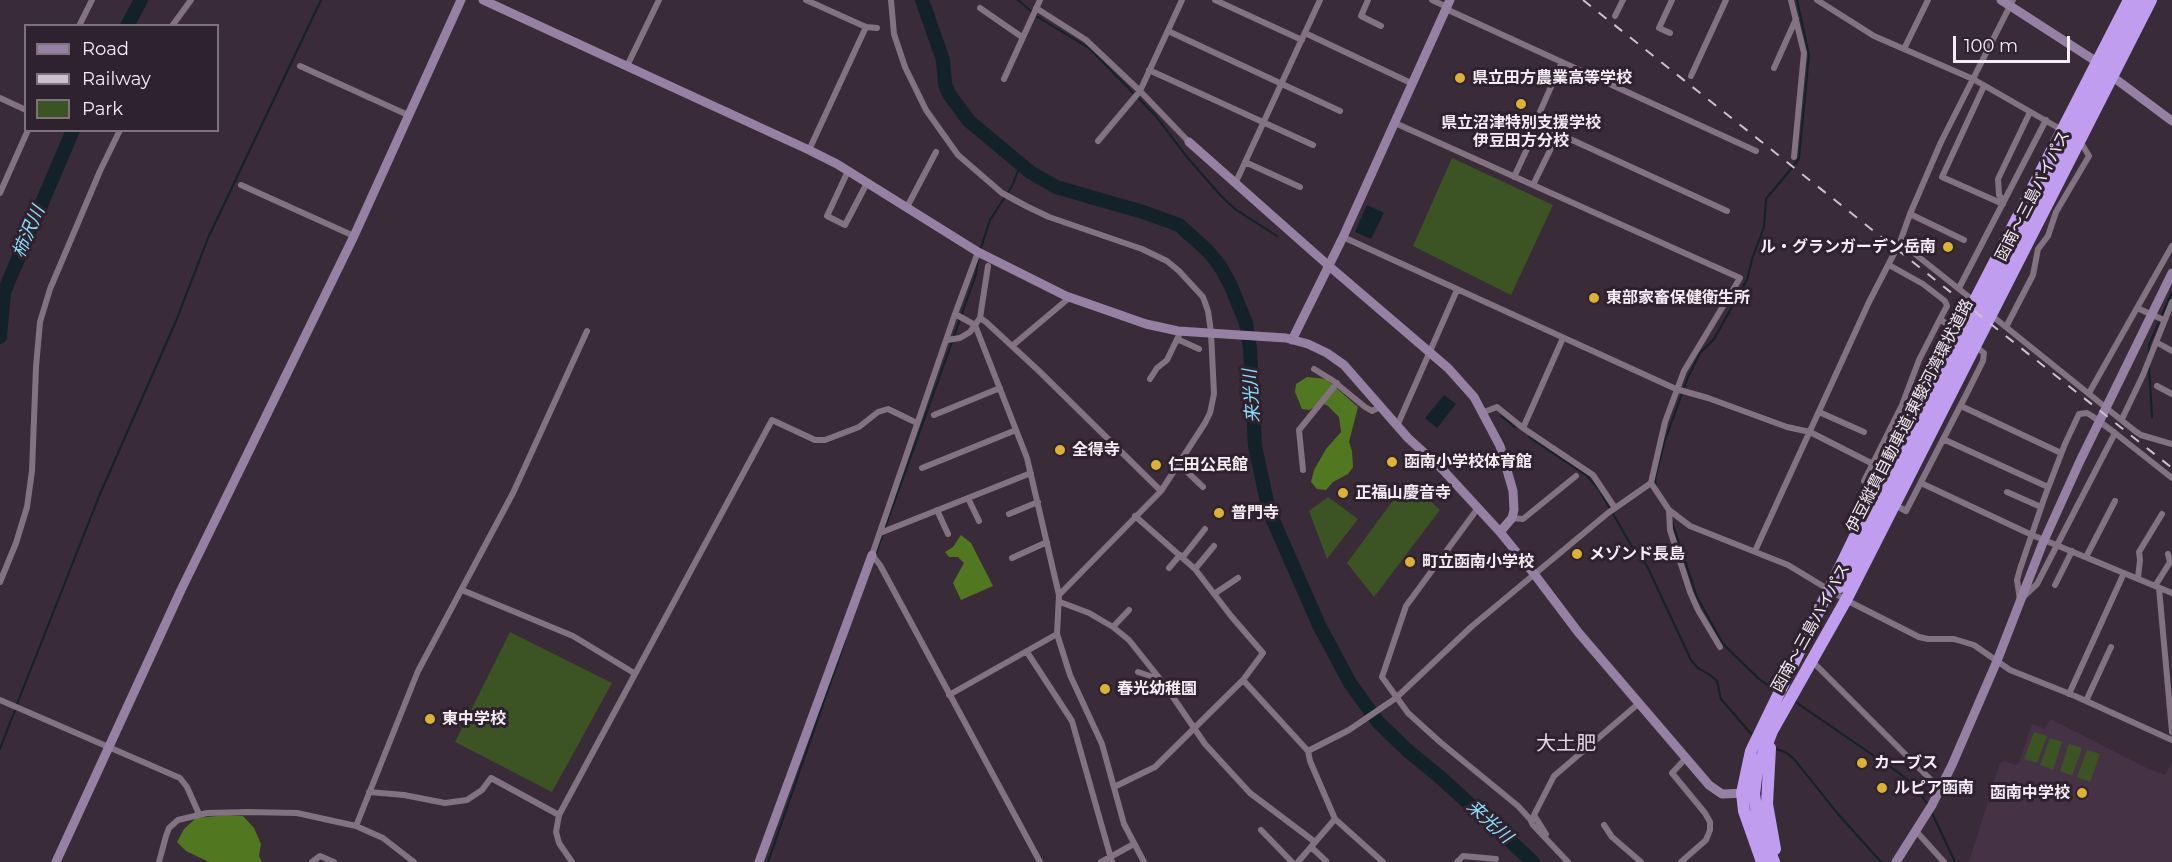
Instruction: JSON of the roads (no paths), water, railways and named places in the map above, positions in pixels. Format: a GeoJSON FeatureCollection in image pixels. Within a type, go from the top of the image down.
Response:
{"type":"FeatureCollection","features":[{"type":"Feature","properties":{"kind":"highway","name":"函南～三島バイパス"},"geometry":{"type":"LineString","coordinates":[[1762,862],[1744,811],[1748,793],[1751,751],[1929,387],[2129,0]]}},
{"type":"Feature","properties":{"kind":"highway","name":"伊豆縦貫自動車道;東駿河湾環状道路"},"geometry":{"type":"LineString","coordinates":[[1779,862],[1770,824],[1767,785],[1770,750],[1783,702],[2140,0]]}},
{"type":"Feature","properties":{"kind":"highway","name":"函南～三島バイパス"},"geometry":{"type":"LineString","coordinates":[[1774,862],[1748,793],[1772,731],[1846,600],[2151,0]]}},
{"type":"Feature","properties":{"kind":"street"},"geometry":{"type":"LineString","coordinates":[[80,24],[92,0]]}},
{"type":"Feature","properties":{"kind":"street"},"geometry":{"type":"LineString","coordinates":[[173,24],[191,0]]}},
{"type":"Feature","properties":{"kind":"street"},"geometry":{"type":"LineString","coordinates":[[56,862],[181,590],[354,236],[461,0]]}},
{"type":"Feature","properties":{"kind":"street"},"geometry":{"type":"LineString","coordinates":[[483,0],[809,150],[848,171],[978,252],[1044,287],[1128,319],[1179,335],[1199,349]]}},
{"type":"Feature","properties":{"kind":"street"},"geometry":{"type":"LineString","coordinates":[[627,66],[659,0]]}},
{"type":"Feature","properties":{"kind":"street"},"geometry":{"type":"LineString","coordinates":[[807,0],[866,27],[877,27]]}},
{"type":"Feature","properties":{"kind":"street"},"geometry":{"type":"LineString","coordinates":[[891,0],[894,34],[905,68],[926,111],[958,154],[1002,193],[1026,206],[1049,217],[1142,249],[1167,261],[1203,297],[1216,332],[1213,403],[1205,423],[1161,491],[1059,595]]}},
{"type":"Feature","properties":{"kind":"street"},"geometry":{"type":"LineString","coordinates":[[1004,79],[1040,0]]}},
{"type":"Feature","properties":{"kind":"street"},"geometry":{"type":"LineString","coordinates":[[1098,141],[1140,91],[1182,0]]}},
{"type":"Feature","properties":{"kind":"street"},"geometry":{"type":"LineString","coordinates":[[1215,0],[1413,84]]}},
{"type":"Feature","properties":{"kind":"street"},"geometry":{"type":"LineString","coordinates":[[1235,184],[1319,0]]}},
{"type":"Feature","properties":{"kind":"street"},"geometry":{"type":"LineString","coordinates":[[1368,0],[1361,16],[1381,26]]}},
{"type":"Feature","properties":{"kind":"street"},"geometry":{"type":"LineString","coordinates":[[1431,0],[1448,5],[1562,62],[1756,151]]}},
{"type":"Feature","properties":{"kind":"street"},"geometry":{"type":"LineString","coordinates":[[1615,16],[1623,0]]}},
{"type":"Feature","properties":{"kind":"street"},"geometry":{"type":"LineString","coordinates":[[1670,33],[1659,28],[1672,0]]}},
{"type":"Feature","properties":{"kind":"street"},"geometry":{"type":"LineString","coordinates":[[1691,76],[1726,0]]}},
{"type":"Feature","properties":{"kind":"street"},"geometry":{"type":"LineString","coordinates":[[1791,0],[1804,53],[1794,157]]}},
{"type":"Feature","properties":{"kind":"street"},"geometry":{"type":"LineString","coordinates":[[1816,0],[1828,3],[1874,36],[1973,79],[2062,130]]}},
{"type":"Feature","properties":{"kind":"street"},"geometry":{"type":"LineString","coordinates":[[1904,49],[1928,0]]}},
{"type":"Feature","properties":{"kind":"street"},"geometry":{"type":"LineString","coordinates":[[2001,0],[2012,3],[2097,62],[2113,77],[2172,121]]}},
{"type":"Feature","properties":{"kind":"street"},"geometry":{"type":"LineString","coordinates":[[1755,551],[1869,302],[1900,242],[1941,142],[2012,3]]}},
{"type":"Feature","properties":{"kind":"street"},"geometry":{"type":"LineString","coordinates":[[1292,340],[1343,237],[1448,5]]}},
{"type":"Feature","properties":{"kind":"street"},"geometry":{"type":"LineString","coordinates":[[980,8],[1022,37]]}},
{"type":"Feature","properties":{"kind":"street"},"geometry":{"type":"LineString","coordinates":[[1036,8],[1086,40],[1235,184],[1429,351],[1461,382],[1484,412],[1500,446],[1509,475],[1514,501],[1512,518],[1500,532]]}},
{"type":"Feature","properties":{"kind":"street"},"geometry":{"type":"LineString","coordinates":[[1774,68],[1796,19]]}},
{"type":"Feature","properties":{"kind":"street"},"geometry":{"type":"LineString","coordinates":[[809,150],[866,27]]}},
{"type":"Feature","properties":{"kind":"street"},"geometry":{"type":"LineString","coordinates":[[1168,31],[1340,111]]}},
{"type":"Feature","properties":{"kind":"street"},"geometry":{"type":"LineString","coordinates":[[1514,177],[1562,62]]}},
{"type":"Feature","properties":{"kind":"street"},"geometry":{"type":"LineString","coordinates":[[300,66],[408,115]]}},
{"type":"Feature","properties":{"kind":"street"},"geometry":{"type":"LineString","coordinates":[[1149,70],[1313,145]]}},
{"type":"Feature","properties":{"kind":"street"},"geometry":{"type":"LineString","coordinates":[[1984,86],[1942,177],[2003,202]]}},
{"type":"Feature","properties":{"kind":"street"},"geometry":{"type":"LineString","coordinates":[[0,98],[24,109]]}},
{"type":"Feature","properties":{"kind":"street"},"geometry":{"type":"LineString","coordinates":[[2003,202],[1999,195],[1998,179],[2031,112]]}},
{"type":"Feature","properties":{"kind":"street"},"geometry":{"type":"LineString","coordinates":[[1959,288],[2046,120]]}},
{"type":"Feature","properties":{"kind":"street"},"geometry":{"type":"LineString","coordinates":[[1308,751],[1356,726],[1396,698],[1471,627],[1615,508],[1651,483],[1661,438],[1676,389],[1687,364],[1740,278],[1395,123]]}},
{"type":"Feature","properties":{"kind":"street"},"geometry":{"type":"LineString","coordinates":[[1535,123],[1727,210]]}},
{"type":"Feature","properties":{"kind":"street"},"geometry":{"type":"LineString","coordinates":[[0,193],[27,132]]}},
{"type":"Feature","properties":{"kind":"street"},"geometry":{"type":"LineString","coordinates":[[0,582],[16,543],[27,507],[32,471],[40,321],[50,290],[100,171],[119,132]]}},
{"type":"Feature","properties":{"kind":"street"},"geometry":{"type":"LineString","coordinates":[[1533,186],[1558,134]]}},
{"type":"Feature","properties":{"kind":"street"},"geometry":{"type":"LineString","coordinates":[[2006,327],[2034,272],[2035,254],[2048,236],[2056,212],[2089,156],[2079,141]]}},
{"type":"Feature","properties":{"kind":"street"},"geometry":{"type":"LineString","coordinates":[[907,207],[936,152]]}},
{"type":"Feature","properties":{"kind":"street"},"geometry":{"type":"LineString","coordinates":[[1245,162],[1300,187]]}},
{"type":"Feature","properties":{"kind":"street"},"geometry":{"type":"LineString","coordinates":[[848,171],[827,216],[845,225],[867,183]]}},
{"type":"Feature","properties":{"kind":"street"},"geometry":{"type":"LineString","coordinates":[[241,185],[354,236]]}},
{"type":"Feature","properties":{"kind":"street"},"geometry":{"type":"LineString","coordinates":[[1910,214],[1964,240]]}},
{"type":"Feature","properties":{"kind":"street"},"geometry":{"type":"LineString","coordinates":[[1343,237],[1676,389],[1708,398],[1758,418],[1810,432],[1873,464]]}},
{"type":"Feature","properties":{"kind":"street"},"geometry":{"type":"LineString","coordinates":[[1900,242],[2141,435],[2172,444]]}},
{"type":"Feature","properties":{"kind":"street"},"geometry":{"type":"LineString","coordinates":[[2089,393],[2172,246]]}},
{"type":"Feature","properties":{"kind":"street"},"geometry":{"type":"LineString","coordinates":[[759,862],[880,533],[978,252]]}},
{"type":"Feature","properties":{"kind":"street"},"geometry":{"type":"LineString","coordinates":[[1873,499],[1864,481],[1902,405],[1919,360],[1947,306],[1923,284],[1889,265]]}},
{"type":"Feature","properties":{"kind":"street"},"geometry":{"type":"LineString","coordinates":[[947,340],[960,338],[969,332],[980,318],[988,267]]}},
{"type":"Feature","properties":{"kind":"street"},"geometry":{"type":"LineString","coordinates":[[1896,862],[1940,789],[1997,662],[2020,600],[2080,461],[2172,273]]}},
{"type":"Feature","properties":{"kind":"street"},"geometry":{"type":"LineString","coordinates":[[1397,426],[1457,290]]}},
{"type":"Feature","properties":{"kind":"street"},"geometry":{"type":"LineString","coordinates":[[1012,346],[1069,298]]}},
{"type":"Feature","properties":{"kind":"street"},"geometry":{"type":"LineString","coordinates":[[2122,419],[2143,375],[2172,302]]}},
{"type":"Feature","properties":{"kind":"street"},"geometry":{"type":"LineString","coordinates":[[2138,308],[2164,320]]}},
{"type":"Feature","properties":{"kind":"street"},"geometry":{"type":"LineString","coordinates":[[955,314],[975,326],[1031,473],[1059,595],[1057,634],[1070,675],[1102,744],[1124,824],[1144,862]]}},
{"type":"Feature","properties":{"kind":"street"},"geometry":{"type":"LineString","coordinates":[[980,318],[1012,346],[1161,491]]}},
{"type":"Feature","properties":{"kind":"street"},"geometry":{"type":"LineString","coordinates":[[1894,505],[1906,511],[1983,361],[1984,353],[1940,319]]}},
{"type":"Feature","properties":{"kind":"street"},"geometry":{"type":"LineString","coordinates":[[356,826],[418,672],[513,493],[586,332]]}},
{"type":"Feature","properties":{"kind":"street"},"geometry":{"type":"LineString","coordinates":[[1179,335],[1216,332],[1276,337],[1292,340],[1327,353],[1341,363],[1397,426],[1443,470],[1500,532],[1578,632],[1685,759],[1715,790],[1722,794],[1748,793]]}},
{"type":"Feature","properties":{"kind":"street"},"geometry":{"type":"LineString","coordinates":[[1150,379],[1157,368],[1167,360],[1179,335]]}},
{"type":"Feature","properties":{"kind":"street"},"geometry":{"type":"LineString","coordinates":[[1523,428],[1563,338]]}},
{"type":"Feature","properties":{"kind":"street"},"geometry":{"type":"LineString","coordinates":[[2156,342],[2172,351]]}},
{"type":"Feature","properties":{"kind":"street"},"geometry":{"type":"LineString","coordinates":[[1314,369],[1337,383],[1372,411],[1380,407]]}},
{"type":"Feature","properties":{"kind":"street"},"geometry":{"type":"LineString","coordinates":[[1303,470],[1299,430],[1337,383]]}},
{"type":"Feature","properties":{"kind":"street"},"geometry":{"type":"LineString","coordinates":[[2157,386],[2172,394]]}},
{"type":"Feature","properties":{"kind":"street"},"geometry":{"type":"LineString","coordinates":[[934,415],[1000,388]]}},
{"type":"Feature","properties":{"kind":"street"},"geometry":{"type":"LineString","coordinates":[[1961,406],[2061,453]]}},
{"type":"Feature","properties":{"kind":"street"},"geometry":{"type":"LineString","coordinates":[[1484,412],[1497,407],[1523,428],[1593,475],[1615,508]]}},
{"type":"Feature","properties":{"kind":"street"},"geometry":{"type":"LineString","coordinates":[[572,862],[559,843],[556,832],[559,814],[772,420],[815,440],[825,440],[859,427],[878,412],[888,409],[917,423]]}},
{"type":"Feature","properties":{"kind":"street"},"geometry":{"type":"LineString","coordinates":[[1819,412],[1864,432]]}},
{"type":"Feature","properties":{"kind":"street"},"geometry":{"type":"LineString","coordinates":[[2020,600],[2017,580],[2048,487],[2079,414],[2087,413],[2092,416],[2172,478]]}},
{"type":"Feature","properties":{"kind":"street"},"geometry":{"type":"LineString","coordinates":[[922,468],[1016,430]]}},
{"type":"Feature","properties":{"kind":"street"},"geometry":{"type":"LineString","coordinates":[[2020,600],[2037,584],[2115,433]]}},
{"type":"Feature","properties":{"kind":"street"},"geometry":{"type":"LineString","coordinates":[[1944,439],[2048,487]]}},
{"type":"Feature","properties":{"kind":"street"},"geometry":{"type":"LineString","coordinates":[[1179,464],[1203,487]]}},
{"type":"Feature","properties":{"kind":"street"},"geometry":{"type":"LineString","coordinates":[[880,533],[1031,473]]}},
{"type":"Feature","properties":{"kind":"street"},"geometry":{"type":"LineString","coordinates":[[1512,518],[1523,519],[1576,476]]}},
{"type":"Feature","properties":{"kind":"street"},"geometry":{"type":"LineString","coordinates":[[1651,483],[1669,510],[1700,531],[1788,565],[1846,600],[1923,639],[1954,639],[1964,642],[1980,649],[1997,662],[2016,672],[2172,740]]}},
{"type":"Feature","properties":{"kind":"street"},"geometry":{"type":"LineString","coordinates":[[1921,483],[2032,535],[2172,593]]}},
{"type":"Feature","properties":{"kind":"street"},"geometry":{"type":"LineString","coordinates":[[2007,492],[2041,507]]}},
{"type":"Feature","properties":{"kind":"street"},"geometry":{"type":"LineString","coordinates":[[968,498],[979,521]]}},
{"type":"Feature","properties":{"kind":"street"},"geometry":{"type":"LineString","coordinates":[[2086,557],[2115,501]]}},
{"type":"Feature","properties":{"kind":"street"},"geometry":{"type":"LineString","coordinates":[[1009,513],[1038,502]]}},
{"type":"Feature","properties":{"kind":"street"},"geometry":{"type":"LineString","coordinates":[[1478,508],[1406,606],[1382,677],[1408,712],[1440,742],[1518,806],[1569,862]]}},
{"type":"Feature","properties":{"kind":"street"},"geometry":{"type":"LineString","coordinates":[[937,510],[948,534]]}},
{"type":"Feature","properties":{"kind":"street"},"geometry":{"type":"LineString","coordinates":[[1669,510],[1670,530],[1690,592],[1720,647]]}},
{"type":"Feature","properties":{"kind":"street"},"geometry":{"type":"LineString","coordinates":[[2138,578],[2139,552],[2162,514]]}},
{"type":"Feature","properties":{"kind":"street"},"geometry":{"type":"LineString","coordinates":[[1114,788],[1155,767],[1244,680],[1263,652],[1195,569],[1135,516]]}},
{"type":"Feature","properties":{"kind":"street"},"geometry":{"type":"LineString","coordinates":[[1169,568],[1205,530]]}},
{"type":"Feature","properties":{"kind":"street"},"geometry":{"type":"LineString","coordinates":[[1012,558],[1047,542]]}},
{"type":"Feature","properties":{"kind":"street"},"geometry":{"type":"LineString","coordinates":[[1195,569],[1214,546]]}},
{"type":"Feature","properties":{"kind":"street"},"geometry":{"type":"LineString","coordinates":[[2055,585],[2072,551]]}},
{"type":"Feature","properties":{"kind":"street"},"geometry":{"type":"LineString","coordinates":[[2168,554],[2170,562],[2157,587],[2172,732]]}},
{"type":"Feature","properties":{"kind":"street"},"geometry":{"type":"LineString","coordinates":[[872,555],[880,565],[1040,862]]}},
{"type":"Feature","properties":{"kind":"street"},"geometry":{"type":"LineString","coordinates":[[2069,694],[2124,573]]}},
{"type":"Feature","properties":{"kind":"street"},"geometry":{"type":"LineString","coordinates":[[1214,594],[1238,578]]}},
{"type":"Feature","properties":{"kind":"street"},"geometry":{"type":"LineString","coordinates":[[462,590],[573,636],[634,673]]}},
{"type":"Feature","properties":{"kind":"street"},"geometry":{"type":"LineString","coordinates":[[1060,602],[1089,613],[1113,627],[1129,640],[1212,752],[1250,794],[1313,844],[1326,861]]}},
{"type":"Feature","properties":{"kind":"street"},"geometry":{"type":"LineString","coordinates":[[1113,627],[1130,610]]}},
{"type":"Feature","properties":{"kind":"street"},"geometry":{"type":"LineString","coordinates":[[949,694],[1057,634]]}},
{"type":"Feature","properties":{"kind":"street"},"geometry":{"type":"LineString","coordinates":[[2086,701],[2111,647]]}},
{"type":"Feature","properties":{"kind":"street"},"geometry":{"type":"LineString","coordinates":[[1027,652],[1072,721],[1111,859]]}},
{"type":"Feature","properties":{"kind":"street"},"geometry":{"type":"LineString","coordinates":[[1812,661],[1940,789]]}},
{"type":"Feature","properties":{"kind":"street"},"geometry":{"type":"LineString","coordinates":[[1138,672],[1160,679]]}},
{"type":"Feature","properties":{"kind":"street"},"geometry":{"type":"LineString","coordinates":[[1244,680],[1308,751],[1310,761],[1335,819],[1383,862]]}},
{"type":"Feature","properties":{"kind":"street"},"geometry":{"type":"LineString","coordinates":[[0,700],[180,778],[199,814]]}},
{"type":"Feature","properties":{"kind":"street"},"geometry":{"type":"LineString","coordinates":[[1551,843],[1534,815],[1554,776],[1638,705]]}},
{"type":"Feature","properties":{"kind":"street"},"geometry":{"type":"LineString","coordinates":[[1682,862],[1706,840],[1710,830],[1710,822],[1705,813],[1672,773],[1685,759]]}},
{"type":"Feature","properties":{"kind":"street"},"geometry":{"type":"LineString","coordinates":[[369,792],[404,795],[445,803],[467,800],[482,790],[491,778],[559,814]]}},
{"type":"Feature","properties":{"kind":"street"},"geometry":{"type":"LineString","coordinates":[[159,862],[169,828],[178,820],[199,814],[284,812],[317,816],[356,826],[383,838],[414,862]]}},
{"type":"Feature","properties":{"kind":"street"},"geometry":{"type":"LineString","coordinates":[[1298,862],[1335,819]]}},
{"type":"Feature","properties":{"kind":"street"},"geometry":{"type":"LineString","coordinates":[[1604,825],[1612,837],[1641,862]]}},
{"type":"Feature","properties":{"kind":"street"},"geometry":{"type":"LineString","coordinates":[[1261,830],[1292,862]]}},
{"type":"Feature","properties":{"kind":"street"},"geometry":{"type":"LineString","coordinates":[[1916,831],[1944,862]]}},
{"type":"Feature","properties":{"kind":"street"},"geometry":{"type":"LineString","coordinates":[[1101,862],[1111,859],[1134,844]]}},
{"type":"Feature","properties":{"kind":"street"},"geometry":{"type":"LineString","coordinates":[[312,862],[320,856],[334,862]]}},
{"type":"Feature","properties":{"kind":"street"},"geometry":{"type":"LineString","coordinates":[[1457,862],[1463,856],[1496,860]]}},
{"type":"Feature","properties":{"kind":"waterway","name":"柿沢川"},"geometry":{"type":"LineString","coordinates":[[128,24],[141,0]]}},
{"type":"Feature","properties":{"kind":"waterway"},"geometry":{"type":"LineString","coordinates":[[17,704],[100,494],[176,321],[208,238],[321,0]]}},
{"type":"Feature","properties":{"kind":"waterway","name":"来光川"},"geometry":{"type":"LineString","coordinates":[[922,0],[943,60],[945,84],[949,94],[969,121],[1030,172],[1056,187],[1179,225],[1208,251],[1220,266],[1246,323],[1250,348],[1255,446],[1269,511],[1319,625],[1350,683],[1378,722],[1533,862]]}},
{"type":"Feature","properties":{"kind":"waterway"},"geometry":{"type":"LineString","coordinates":[[1018,0],[1032,12]]}},
{"type":"Feature","properties":{"kind":"waterway"},"geometry":{"type":"LineString","coordinates":[[1656,486],[1655,479],[1664,443],[1688,377],[1700,353],[1714,339],[1747,280],[1764,227],[1766,199],[1799,158],[1809,55],[1797,0]]}},
{"type":"Feature","properties":{"kind":"waterway"},"geometry":{"type":"LineString","coordinates":[[1036,16],[1089,48],[1155,115],[1221,196],[1235,209],[1277,236]]}},
{"type":"Feature","properties":{"kind":"waterway","name":"柿沢川"},"geometry":{"type":"LineString","coordinates":[[0,337],[4,292],[72,132]]}},
{"type":"Feature","properties":{"kind":"waterway"},"geometry":{"type":"LineString","coordinates":[[980,251],[990,220],[1012,186],[1021,163]]}},
{"type":"Feature","properties":{"kind":"waterway"},"geometry":{"type":"LineString","coordinates":[[954,336],[976,274],[978,259]]}},
{"type":"Feature","properties":{"kind":"waterway"},"geometry":{"type":"LineString","coordinates":[[2149,354],[2149,345],[2172,292]]}},
{"type":"Feature","properties":{"kind":"waterway"},"geometry":{"type":"LineString","coordinates":[[885,528],[952,342]]}},
{"type":"Feature","properties":{"kind":"waterway"},"geometry":{"type":"LineString","coordinates":[[2149,366],[2152,417]]}},
{"type":"Feature","properties":{"kind":"waterway"},"geometry":{"type":"LineString","coordinates":[[1501,416],[1515,427]]}},
{"type":"Feature","properties":{"kind":"waterway"},"geometry":{"type":"LineString","coordinates":[[1529,437],[1586,475],[1598,488],[1631,545],[1647,566],[1691,660],[1698,668],[1717,681],[1721,699],[1753,736]]}},
{"type":"Feature","properties":{"kind":"waterway"},"geometry":{"type":"LineString","coordinates":[[1672,522],[1697,597],[1723,644],[1759,679],[1776,691]]}},
{"type":"Feature","properties":{"kind":"waterway"},"geometry":{"type":"LineString","coordinates":[[876,554],[883,533]]}},
{"type":"Feature","properties":{"kind":"waterway"},"geometry":{"type":"LineString","coordinates":[[768,862],[845,641]]}},
{"type":"Feature","properties":{"kind":"waterway"},"geometry":{"type":"LineString","coordinates":[[1794,701],[1899,773],[1914,785],[1928,805]]}},
{"type":"Feature","properties":{"kind":"waterway"},"geometry":{"type":"LineString","coordinates":[[0,749],[15,710]]}},
{"type":"Feature","properties":{"kind":"waterway"},"geometry":{"type":"LineString","coordinates":[[1773,748],[1785,752],[1794,759],[1838,814],[1881,862]]}},
{"type":"Feature","properties":{"kind":"waterway"},"geometry":{"type":"LineString","coordinates":[[1932,813],[1955,862]]}},
{"type":"Feature","properties":{"kind":"railway"},"geometry":{"type":"LineString","coordinates":[[1583,0],[2172,468]]}},
{"type":"Feature","properties":{"kind":"place","name":"県立田方農業高等学校"},"geometry":{"type":"Point","coordinates":[1460,78]}},
{"type":"Feature","properties":{"kind":"place","name":"県立沼津特別支援学校 伊豆田方分校"},"geometry":{"type":"Point","coordinates":[1521,104]}},
{"type":"Feature","properties":{"kind":"place","name":"ル・グランガーデン岳南"},"geometry":{"type":"Point","coordinates":[1948,247]}},
{"type":"Feature","properties":{"kind":"place","name":"東部家畜保健衛生所"},"geometry":{"type":"Point","coordinates":[1594,298]}},
{"type":"Feature","properties":{"kind":"place","name":"全得寺"},"geometry":{"type":"Point","coordinates":[1060,450]}},
{"type":"Feature","properties":{"kind":"place","name":"函南小学校体育館"},"geometry":{"type":"Point","coordinates":[1392,462]}},
{"type":"Feature","properties":{"kind":"place","name":"仁田公民館"},"geometry":{"type":"Point","coordinates":[1156,465]}},
{"type":"Feature","properties":{"kind":"place","name":"正福山慶音寺"},"geometry":{"type":"Point","coordinates":[1343,493]}},
{"type":"Feature","properties":{"kind":"place","name":"普門寺"},"geometry":{"type":"Point","coordinates":[1219,513]}},
{"type":"Feature","properties":{"kind":"place","name":"メゾンド長島"},"geometry":{"type":"Point","coordinates":[1577,554]}},
{"type":"Feature","properties":{"kind":"place","name":"町立函南小学校"},"geometry":{"type":"Point","coordinates":[1410,562]}},
{"type":"Feature","properties":{"kind":"place","name":"春光幼稚園"},"geometry":{"type":"Point","coordinates":[1105,689]}},
{"type":"Feature","properties":{"kind":"place","name":"東中学校"},"geometry":{"type":"Point","coordinates":[430,719]}},
{"type":"Feature","properties":{"kind":"place","name":"カーブス"},"geometry":{"type":"Point","coordinates":[1862,763]}},
{"type":"Feature","properties":{"kind":"place","name":"ルピア函南"},"geometry":{"type":"Point","coordinates":[1882,788]}},
{"type":"Feature","properties":{"kind":"place","name":"函南中学校"},"geometry":{"type":"Point","coordinates":[2082,793]}},
{"type":"Feature","properties":{"kind":"district","name":"大土肥"},"geometry":{"type":"Point","coordinates":[1566,744]}}]}
